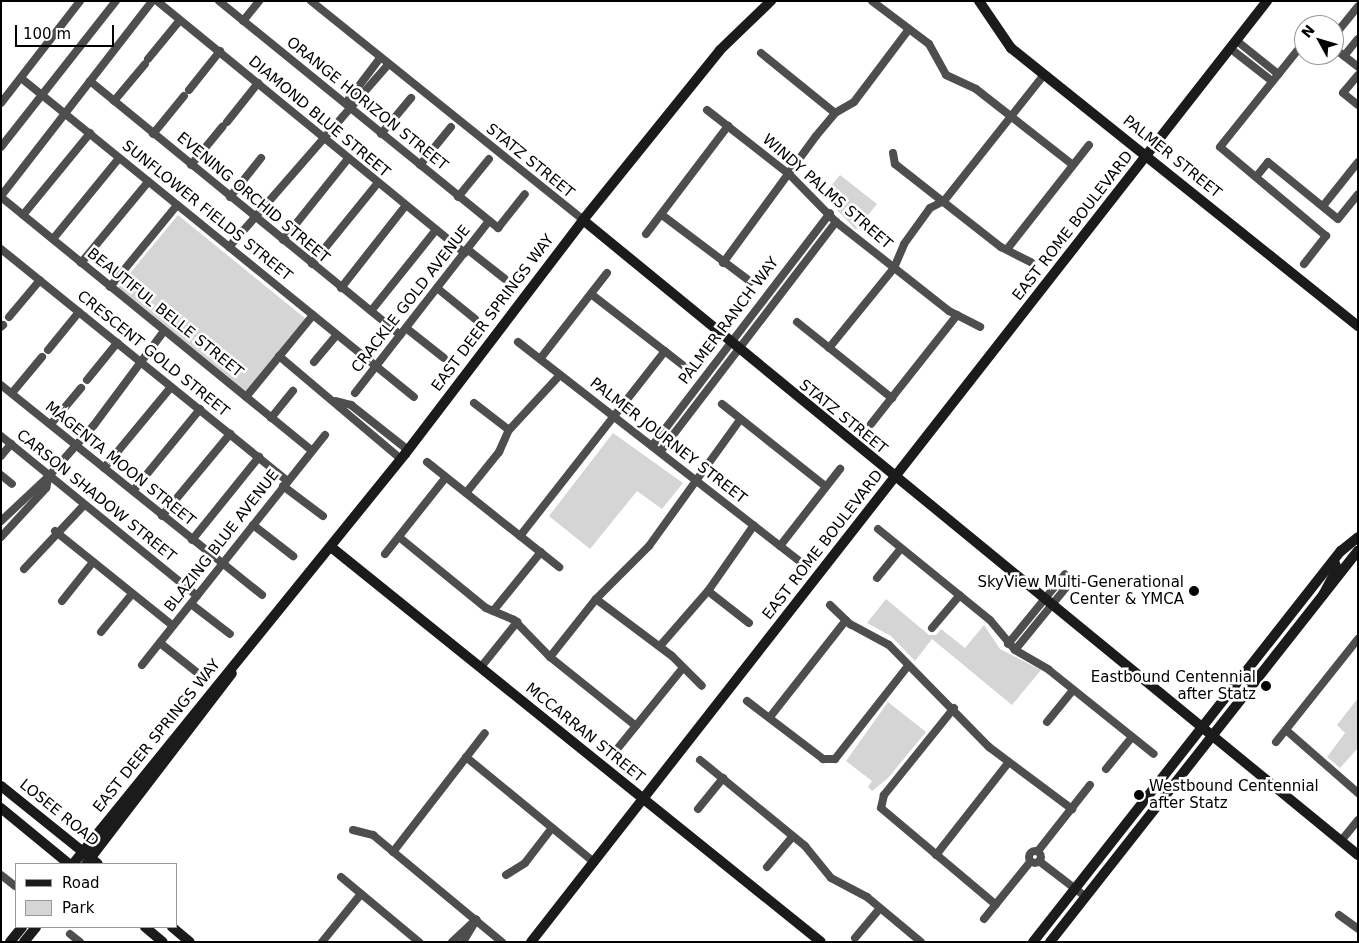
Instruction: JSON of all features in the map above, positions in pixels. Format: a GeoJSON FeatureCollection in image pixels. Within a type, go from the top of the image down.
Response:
{"type":"FeatureCollection","features":[{"type":"Feature","properties":{"kind":"street"},"geometry":{"type":"LineString","coordinates":[[1,103],[80,1]]}},
{"type":"Feature","properties":{"kind":"street"},"geometry":{"type":"LineString","coordinates":[[1,147],[116,1]]}},
{"type":"Feature","properties":{"kind":"street"},"geometry":{"type":"LineString","coordinates":[[1,197],[152,1]]}},
{"type":"Feature","properties":{"kind":"street","name":"DIAMOND BLUE STREET"},"geometry":{"type":"LineString","coordinates":[[157,1],[258,83],[377,184],[436,230],[505,279]]}},
{"type":"Feature","properties":{"kind":"street","name":"ORANGE HORIZON STREET"},"geometry":{"type":"LineString","coordinates":[[219,1],[498,228],[525,194]]}},
{"type":"Feature","properties":{"kind":"street"},"geometry":{"type":"LineString","coordinates":[[243,21],[259,1]]}},
{"type":"Feature","properties":{"kind":"street","name":"STATZ STREET"},"geometry":{"type":"LineString","coordinates":[[312,1],[380,58],[583,220],[736,350],[1358,855]]}},
{"type":"Feature","properties":{"kind":"street","name":"EAST DEER SPRINGS WAY"},"geometry":{"type":"LineString","coordinates":[[92,862],[247,651],[402,458],[583,220],[720,50],[771,1]]}},
{"type":"Feature","properties":{"kind":"street"},"geometry":{"type":"LineString","coordinates":[[872,1],[936,52],[946,75],[976,89],[1073,165]]}},
{"type":"Feature","properties":{"kind":"street","name":"PALMER STREET"},"geometry":{"type":"LineString","coordinates":[[979,1],[998,34],[1044,75],[1358,326]]}},
{"type":"Feature","properties":{"kind":"street","name":"EAST ROME BOULEVARD"},"geometry":{"type":"LineString","coordinates":[[531,942],[1267,1]]}},
{"type":"Feature","properties":{"kind":"street"},"geometry":{"type":"LineString","coordinates":[[1344,24],[1358,6]]}},
{"type":"Feature","properties":{"kind":"street"},"geometry":{"type":"LineString","coordinates":[[114,101],[180,20]]}},
{"type":"Feature","properties":{"kind":"street"},"geometry":{"type":"LineString","coordinates":[[723,263],[835,114],[854,102],[909,30]]}},
{"type":"Feature","properties":{"kind":"street"},"geometry":{"type":"LineString","coordinates":[[1358,39],[1344,56],[1358,67]]}},
{"type":"Feature","properties":{"kind":"street"},"geometry":{"type":"LineString","coordinates":[[1234,45],[1278,74]]}},
{"type":"Feature","properties":{"kind":"street"},"geometry":{"type":"LineString","coordinates":[[1234,45],[1272,81]]}},
{"type":"Feature","properties":{"kind":"street"},"geometry":{"type":"LineString","coordinates":[[153,134],[220,52]]}},
{"type":"Feature","properties":{"kind":"street"},"geometry":{"type":"LineString","coordinates":[[761,52],[835,114]]}},
{"type":"Feature","properties":{"kind":"street"},"geometry":{"type":"LineString","coordinates":[[1294,54],[1220,147],[1326,236],[1304,264]]}},
{"type":"Feature","properties":{"kind":"street"},"geometry":{"type":"LineString","coordinates":[[349,108],[348,98],[380,58]]}},
{"type":"Feature","properties":{"kind":"street"},"geometry":{"type":"LineString","coordinates":[[229,247],[388,64]]}},
{"type":"Feature","properties":{"kind":"street"},"geometry":{"type":"LineString","coordinates":[[829,348],[894,268],[904,244],[930,208],[944,201],[1044,75]]}},
{"type":"Feature","properties":{"kind":"street"},"geometry":{"type":"LineString","coordinates":[[1358,75],[1343,93],[1358,105]]}},
{"type":"Feature","properties":{"kind":"street","name":"SUNFLOWER FIELDS STREET"},"geometry":{"type":"LineString","coordinates":[[21,78],[414,397]]}},
{"type":"Feature","properties":{"kind":"street","name":"EVENING ORCHID STREET"},"geometry":{"type":"LineString","coordinates":[[90,81],[340,288],[400,335]]}},
{"type":"Feature","properties":{"kind":"street"},"geometry":{"type":"LineString","coordinates":[[191,165],[258,83]]}},
{"type":"Feature","properties":{"kind":"street"},"geometry":{"type":"LineString","coordinates":[[381,134],[411,98]]}},
{"type":"Feature","properties":{"kind":"street","name":"WINDY PALMS STREET"},"geometry":{"type":"LineString","coordinates":[[707,110],[789,174],[830,213],[836,222],[894,268],[957,314],[980,327]]}},
{"type":"Feature","properties":{"kind":"street"},"geometry":{"type":"LineString","coordinates":[[646,234],[728,126]]}},
{"type":"Feature","properties":{"kind":"street"},"geometry":{"type":"LineString","coordinates":[[420,166],[451,127]]}},
{"type":"Feature","properties":{"kind":"street"},"geometry":{"type":"LineString","coordinates":[[23,215],[90,133]]}},
{"type":"Feature","properties":{"kind":"street"},"geometry":{"type":"LineString","coordinates":[[1008,248],[1089,145]]}},
{"type":"Feature","properties":{"kind":"street"},"geometry":{"type":"LineString","coordinates":[[893,153],[896,164],[1002,247],[1008,248],[1031,262]]}},
{"type":"Feature","properties":{"kind":"street"},"geometry":{"type":"LineString","coordinates":[[52,239],[119,158]]}},
{"type":"Feature","properties":{"kind":"street"},"geometry":{"type":"LineString","coordinates":[[230,197],[261,158]]}},
{"type":"Feature","properties":{"kind":"street"},"geometry":{"type":"LineString","coordinates":[[283,240],[348,159]]}},
{"type":"Feature","properties":{"kind":"street"},"geometry":{"type":"LineString","coordinates":[[458,196],[489,159]]}},
{"type":"Feature","properties":{"kind":"street"},"geometry":{"type":"LineString","coordinates":[[1256,177],[1268,162],[1338,219],[1358,194]]}},
{"type":"Feature","properties":{"kind":"street"},"geometry":{"type":"LineString","coordinates":[[1323,206],[1358,162]]}},
{"type":"Feature","properties":{"kind":"street"},"geometry":{"type":"LineString","coordinates":[[81,263],[148,182]]}},
{"type":"Feature","properties":{"kind":"street"},"geometry":{"type":"LineString","coordinates":[[312,264],[377,184]]}},
{"type":"Feature","properties":{"kind":"street","name":"BEAUTIFUL BELLE STREET"},"geometry":{"type":"LineString","coordinates":[[1,197],[311,450]]}},
{"type":"Feature","properties":{"kind":"street"},"geometry":{"type":"LineString","coordinates":[[110,287],[177,206]]}},
{"type":"Feature","properties":{"kind":"street"},"geometry":{"type":"LineString","coordinates":[[340,288],[406,206]]}},
{"type":"Feature","properties":{"kind":"street","name":"PALMER RANCH WAY"},"geometry":{"type":"LineString","coordinates":[[652,446],[728,343],[830,213]]}},
{"type":"Feature","properties":{"kind":"street"},"geometry":{"type":"LineString","coordinates":[[662,215],[750,282]]}},
{"type":"Feature","properties":{"kind":"street","name":"CRACKLE GOLD AVENUE"},"geometry":{"type":"LineString","coordinates":[[355,393],[489,221]]}},
{"type":"Feature","properties":{"kind":"street","name":"PALMER RANCH WAY"},"geometry":{"type":"LineString","coordinates":[[660,452],[736,350],[836,222]]}},
{"type":"Feature","properties":{"kind":"street"},"geometry":{"type":"LineString","coordinates":[[370,311],[436,230]]}},
{"type":"Feature","properties":{"kind":"street","name":"CRESCENT GOLD STREET"},"geometry":{"type":"LineString","coordinates":[[1,249],[258,457],[322,516]]}},
{"type":"Feature","properties":{"kind":"street"},"geometry":{"type":"LineString","coordinates":[[540,359],[606,273]]}},
{"type":"Feature","properties":{"kind":"street"},"geometry":{"type":"LineString","coordinates":[[9,317],[40,280]]}},
{"type":"Feature","properties":{"kind":"street"},"geometry":{"type":"LineString","coordinates":[[437,288],[475,318]]}},
{"type":"Feature","properties":{"kind":"street"},"geometry":{"type":"LineString","coordinates":[[591,294],[685,367]]}},
{"type":"Feature","properties":{"kind":"street"},"geometry":{"type":"LineString","coordinates":[[48,350],[79,312]]}},
{"type":"Feature","properties":{"kind":"street"},"geometry":{"type":"LineString","coordinates":[[870,424],[957,314]]}},
{"type":"Feature","properties":{"kind":"street"},"geometry":{"type":"LineString","coordinates":[[246,397],[312,315]]}},
{"type":"Feature","properties":{"kind":"street"},"geometry":{"type":"LineString","coordinates":[[797,322],[892,398]]}},
{"type":"Feature","properties":{"kind":"street"},"geometry":{"type":"LineString","coordinates":[[406,328],[444,358]]}},
{"type":"Feature","properties":{"kind":"street"},"geometry":{"type":"LineString","coordinates":[[1,521],[49,476],[164,331]]}},
{"type":"Feature","properties":{"kind":"street"},"geometry":{"type":"LineString","coordinates":[[314,362],[337,335]]}},
{"type":"Feature","properties":{"kind":"street","name":"PALMER JOURNEY STREET"},"geometry":{"type":"LineString","coordinates":[[518,342],[801,562]]}},
{"type":"Feature","properties":{"kind":"street"},"geometry":{"type":"LineString","coordinates":[[86,380],[117,343]]}},
{"type":"Feature","properties":{"kind":"street"},"geometry":{"type":"LineString","coordinates":[[520,536],[665,351]]}},
{"type":"Feature","properties":{"kind":"street"},"geometry":{"type":"LineString","coordinates":[[279,356],[336,402],[344,414],[402,458]]}},
{"type":"Feature","properties":{"kind":"street"},"geometry":{"type":"LineString","coordinates":[[12,393],[42,357]]}},
{"type":"Feature","properties":{"kind":"street"},"geometry":{"type":"LineString","coordinates":[[466,493],[499,452],[509,430],[560,375]]}},
{"type":"Feature","properties":{"kind":"street","name":"MAGENTA MOON STREET"},"geometry":{"type":"LineString","coordinates":[[1,385],[262,595]]}},
{"type":"Feature","properties":{"kind":"street"},"geometry":{"type":"LineString","coordinates":[[104,468],[171,386]]}},
{"type":"Feature","properties":{"kind":"street"},"geometry":{"type":"LineString","coordinates":[[51,424],[81,388]]}},
{"type":"Feature","properties":{"kind":"street"},"geometry":{"type":"LineString","coordinates":[[271,418],[293,391]]}},
{"type":"Feature","properties":{"kind":"street"},"geometry":{"type":"LineString","coordinates":[[336,402],[351,405],[408,450]]}},
{"type":"Feature","properties":{"kind":"street"},"geometry":{"type":"LineString","coordinates":[[474,403],[509,430]]}},
{"type":"Feature","properties":{"kind":"street"},"geometry":{"type":"LineString","coordinates":[[722,404],[825,486]]}},
{"type":"Feature","properties":{"kind":"street"},"geometry":{"type":"LineString","coordinates":[[133,492],[200,410]]}},
{"type":"Feature","properties":{"kind":"street"},"geometry":{"type":"LineString","coordinates":[[550,657],[596,599],[649,546],[740,420]]}},
{"type":"Feature","properties":{"kind":"street"},"geometry":{"type":"LineString","coordinates":[[162,516],[230,434]]}},
{"type":"Feature","properties":{"kind":"street","name":"BLAZING BLUE AVENUE"},"geometry":{"type":"LineString","coordinates":[[142,665],[311,450],[325,435]]}},
{"type":"Feature","properties":{"kind":"street","name":"CARSON SHADOW STREET"},"geometry":{"type":"LineString","coordinates":[[1,436],[197,596]]}},
{"type":"Feature","properties":{"kind":"street"},"geometry":{"type":"LineString","coordinates":[[1,456],[11,444]]}},
{"type":"Feature","properties":{"kind":"street"},"geometry":{"type":"LineString","coordinates":[[192,540],[258,457]]}},
{"type":"Feature","properties":{"kind":"street"},"geometry":{"type":"LineString","coordinates":[[426,462],[559,567]]}},
{"type":"Feature","properties":{"kind":"street"},"geometry":{"type":"LineString","coordinates":[[780,546],[840,469]]}},
{"type":"Feature","properties":{"kind":"street"},"geometry":{"type":"LineString","coordinates":[[1,475],[12,484]]}},
{"type":"Feature","properties":{"kind":"street"},"geometry":{"type":"LineString","coordinates":[[1,538],[46,488],[49,476]]}},
{"type":"Feature","properties":{"kind":"street"},"geometry":{"type":"LineString","coordinates":[[385,554],[446,477]]}},
{"type":"Feature","properties":{"kind":"street"},"geometry":{"type":"LineString","coordinates":[[24,569],[55,531],[84,505]]}},
{"type":"Feature","properties":{"kind":"street"},"geometry":{"type":"LineString","coordinates":[[253,525],[293,556]]}},
{"type":"Feature","properties":{"kind":"street"},"geometry":{"type":"LineString","coordinates":[[660,646],[708,592],[754,525]]}},
{"type":"Feature","properties":{"kind":"street"},"geometry":{"type":"LineString","coordinates":[[878,529],[990,620],[1008,644],[1015,650],[1074,690],[1154,754]]}},
{"type":"Feature","properties":{"kind":"street"},"geometry":{"type":"LineString","coordinates":[[55,531],[173,626]]}},
{"type":"Feature","properties":{"kind":"street"},"geometry":{"type":"LineString","coordinates":[[399,537],[493,611],[517,622],[550,657],[636,726]]}},
{"type":"Feature","properties":{"kind":"street"},"geometry":{"type":"LineString","coordinates":[[1033,942],[1334,560],[1358,537]]}},
{"type":"Feature","properties":{"kind":"street","name":"MCCARRAN STREET"},"geometry":{"type":"LineString","coordinates":[[331,547],[821,942]]}},
{"type":"Feature","properties":{"kind":"street"},"geometry":{"type":"LineString","coordinates":[[877,578],[901,548]]}},
{"type":"Feature","properties":{"kind":"street"},"geometry":{"type":"LineString","coordinates":[[1050,942],[1322,599],[1358,550]]}},
{"type":"Feature","properties":{"kind":"street"},"geometry":{"type":"LineString","coordinates":[[493,611],[541,552]]}},
{"type":"Feature","properties":{"kind":"street"},"geometry":{"type":"LineString","coordinates":[[1322,599],[1326,583],[1337,569],[1334,560]]}},
{"type":"Feature","properties":{"kind":"street"},"geometry":{"type":"LineString","coordinates":[[62,601],[93,562]]}},
{"type":"Feature","properties":{"kind":"street"},"geometry":{"type":"LineString","coordinates":[[1015,650],[1065,574]]}},
{"type":"Feature","properties":{"kind":"street"},"geometry":{"type":"LineString","coordinates":[[1008,644],[1047,603],[1073,580]]}},
{"type":"Feature","properties":{"kind":"street"},"geometry":{"type":"LineString","coordinates":[[708,592],[748,623]]}},
{"type":"Feature","properties":{"kind":"street"},"geometry":{"type":"LineString","coordinates":[[101,632],[132,594]]}},
{"type":"Feature","properties":{"kind":"street"},"geometry":{"type":"LineString","coordinates":[[932,628],[960,596]]}},
{"type":"Feature","properties":{"kind":"street"},"geometry":{"type":"LineString","coordinates":[[596,599],[660,646],[702,686]]}},
{"type":"Feature","properties":{"kind":"street"},"geometry":{"type":"LineString","coordinates":[[191,604],[230,634]]}},
{"type":"Feature","properties":{"kind":"street"},"geometry":{"type":"LineString","coordinates":[[830,605],[846,620],[889,645],[908,666],[1009,762],[1072,809]]}},
{"type":"Feature","properties":{"kind":"street"},"geometry":{"type":"LineString","coordinates":[[770,717],[846,620]]}},
{"type":"Feature","properties":{"kind":"street"},"geometry":{"type":"LineString","coordinates":[[481,667],[517,622]]}},
{"type":"Feature","properties":{"kind":"street"},"geometry":{"type":"LineString","coordinates":[[1276,742],[1358,639]]}},
{"type":"Feature","properties":{"kind":"street"},"geometry":{"type":"LineString","coordinates":[[160,643],[199,674]]}},
{"type":"Feature","properties":{"kind":"street","name":"EAST DEER SPRINGS WAY"},"geometry":{"type":"LineString","coordinates":[[72,863],[214,685],[247,651]]}},
{"type":"Feature","properties":{"kind":"street"},"geometry":{"type":"LineString","coordinates":[[747,701],[822,759],[830,760],[840,756],[908,666]]}},
{"type":"Feature","properties":{"kind":"street"},"geometry":{"type":"LineString","coordinates":[[618,748],[682,669]]}},
{"type":"Feature","properties":{"kind":"street"},"geometry":{"type":"LineString","coordinates":[[1047,722],[1074,690]]}},
{"type":"Feature","properties":{"kind":"street"},"geometry":{"type":"LineString","coordinates":[[954,708],[884,795],[881,808],[996,905]]}},
{"type":"Feature","properties":{"kind":"street"},"geometry":{"type":"LineString","coordinates":[[1286,730],[1358,793]]}},
{"type":"Feature","properties":{"kind":"street"},"geometry":{"type":"LineString","coordinates":[[393,852],[485,733]]}},
{"type":"Feature","properties":{"kind":"street"},"geometry":{"type":"LineString","coordinates":[[1106,769],[1132,737]]}},
{"type":"Feature","properties":{"kind":"street"},"geometry":{"type":"LineString","coordinates":[[466,756],[594,862]]}},
{"type":"Feature","properties":{"kind":"street"},"geometry":{"type":"LineString","coordinates":[[700,760],[793,836],[830,878],[880,908],[921,942]]}},
{"type":"Feature","properties":{"kind":"street"},"geometry":{"type":"LineString","coordinates":[[936,855],[1009,762]]}},
{"type":"Feature","properties":{"kind":"street"},"geometry":{"type":"LineString","coordinates":[[698,809],[723,778]]}},
{"type":"Feature","properties":{"kind":"street"},"geometry":{"type":"LineString","coordinates":[[984,920],[1030,862],[1029,852],[1038,851],[1090,785]]}},
{"type":"Feature","properties":{"kind":"street","name":"LOSEE ROAD"},"geometry":{"type":"LineString","coordinates":[[1,786],[92,862]]}},
{"type":"Feature","properties":{"kind":"street"},"geometry":{"type":"LineString","coordinates":[[1,808],[70,863]]}},
{"type":"Feature","properties":{"kind":"street"},"geometry":{"type":"LineString","coordinates":[[1341,841],[1358,820]]}},
{"type":"Feature","properties":{"kind":"street"},"geometry":{"type":"LineString","coordinates":[[506,875],[525,863],[552,828]]}},
{"type":"Feature","properties":{"kind":"street"},"geometry":{"type":"LineString","coordinates":[[353,830],[373,835],[502,942]]}},
{"type":"Feature","properties":{"kind":"street"},"geometry":{"type":"LineString","coordinates":[[767,867],[793,836]]}},
{"type":"Feature","properties":{"kind":"street"},"geometry":{"type":"LineString","coordinates":[[1038,851],[1039,861]]}},
{"type":"Feature","properties":{"kind":"street"},"geometry":{"type":"LineString","coordinates":[[1030,862],[1039,861],[1086,897]]}},
{"type":"Feature","properties":{"kind":"street"},"geometry":{"type":"LineString","coordinates":[[1,875],[15,886]]}},
{"type":"Feature","properties":{"kind":"street"},"geometry":{"type":"LineString","coordinates":[[341,877],[419,942]]}},
{"type":"Feature","properties":{"kind":"street"},"geometry":{"type":"LineString","coordinates":[[322,942],[361,894]]}},
{"type":"Feature","properties":{"kind":"street"},"geometry":{"type":"LineString","coordinates":[[855,938],[880,908]]}},
{"type":"Feature","properties":{"kind":"street"},"geometry":{"type":"LineString","coordinates":[[1339,915],[1358,929]]}},
{"type":"Feature","properties":{"kind":"street"},"geometry":{"type":"LineString","coordinates":[[452,942],[476,920]]}},
{"type":"Feature","properties":{"kind":"street"},"geometry":{"type":"LineString","coordinates":[[463,942],[476,920]]}},
{"type":"Feature","properties":{"kind":"street"},"geometry":{"type":"LineString","coordinates":[[10,942],[21,928]]}},
{"type":"Feature","properties":{"kind":"street"},"geometry":{"type":"LineString","coordinates":[[24,942],[35,928]]}},
{"type":"Feature","properties":{"kind":"street"},"geometry":{"type":"LineString","coordinates":[[146,928],[163,942]]}},
{"type":"Feature","properties":{"kind":"street"},"geometry":{"type":"LineString","coordinates":[[173,928],[190,942]]}},
{"type":"Feature","properties":{"kind":"street"},"geometry":{"type":"LineString","coordinates":[[70,934],[80,942]]}},
{"type":"Feature","properties":{"kind":"green space"},"geometry":{"type":"Polygon","coordinates":[[[840,175],[877,204],[856,230],[823,195],[840,175]]]}},
{"type":"Feature","properties":{"kind":"green space"},"geometry":{"type":"Polygon","coordinates":[[[178,215],[306,319],[245,394],[117,289],[178,215]]]}},
{"type":"Feature","properties":{"kind":"green space"},"geometry":{"type":"Polygon","coordinates":[[[613,433],[683,483],[662,509],[637,491],[590,549],[549,516],[613,433]]]}},
{"type":"Feature","properties":{"kind":"green space"},"geometry":{"type":"Polygon","coordinates":[[[886,599],[929,635],[936,635],[941,629],[965,648],[984,625],[1000,649],[1041,670],[1012,705],[932,639],[915,661],[891,636],[867,623],[886,599]]]}},
{"type":"Feature","properties":{"kind":"green space"},"geometry":{"type":"Polygon","coordinates":[[[1358,698],[1358,748],[1340,768],[1327,757],[1345,733],[1337,725],[1358,698]]]}},
{"type":"Feature","properties":{"kind":"green space"},"geometry":{"type":"Polygon","coordinates":[[[888,702],[926,732],[888,778],[872,791],[868,787],[872,781],[846,761],[888,702]]]}},
{"type":"Feature","properties":{"kind":"place","name":"SkyView Multi-Generational Center & YMCA"},"geometry":{"type":"Point","coordinates":[1194,591]}},
{"type":"Feature","properties":{"kind":"place","name":"Eastbound Centennial after Statz"},"geometry":{"type":"Point","coordinates":[1266,686]}},
{"type":"Feature","properties":{"kind":"place","name":"Westbound Centennial after Statz"},"geometry":{"type":"Point","coordinates":[1139,795]}}]}
